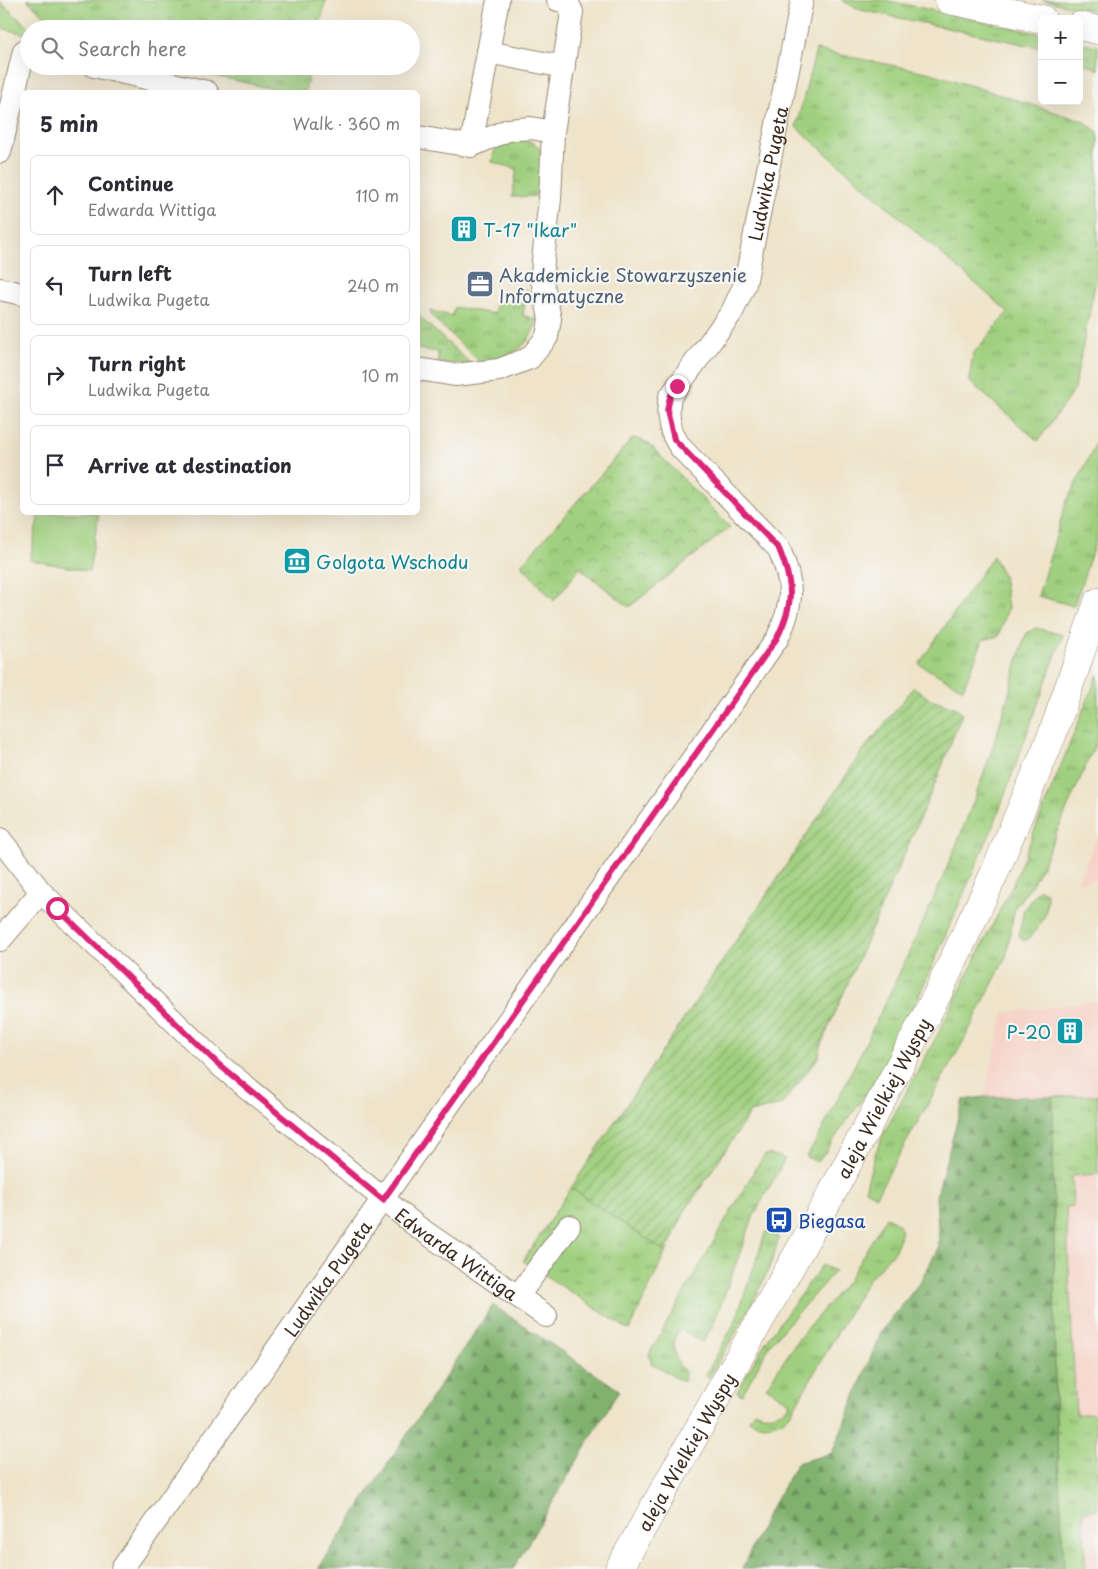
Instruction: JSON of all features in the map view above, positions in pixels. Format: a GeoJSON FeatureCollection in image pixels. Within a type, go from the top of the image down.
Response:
{"type":"FeatureCollection","features":[{"type":"Feature","properties":{"kind":"main road"},"geometry":{"type":"LineString","coordinates":[[949,0],[1038,18]]}},
{"type":"Feature","properties":{"kind":"main road"},"geometry":{"type":"LineString","coordinates":[[1083,27],[1098,30]]}},
{"type":"Feature","properties":{"kind":"main road","name":"aleja Wielkiej Wyspy"},"geometry":{"type":"LineString","coordinates":[[619,1569],[836,1187],[936,997],[994,874],[1053,734],[1098,602]]}},
{"type":"Feature","properties":{"kind":"street"},"geometry":{"type":"LineString","coordinates":[[472,146],[498,0]]}},
{"type":"Feature","properties":{"kind":"street"},"geometry":{"type":"LineString","coordinates":[[420,369],[455,375],[499,370],[530,358],[547,337],[550,319],[542,280],[543,260],[550,200],[553,132],[572,12],[567,1],[558,0]]}},
{"type":"Feature","properties":{"kind":"street","name":"Ludwika Pugeta"},"geometry":{"type":"LineString","coordinates":[[122,1569],[777,638],[787,618],[791,597],[788,570],[779,549],[681,448],[674,439],[667,411],[670,397],[732,312],[745,284],[802,0]]}},
{"type":"Feature","properties":{"kind":"street"},"geometry":{"type":"LineString","coordinates":[[488,52],[564,67]]}},
{"type":"Feature","properties":{"kind":"street"},"geometry":{"type":"LineString","coordinates":[[0,152],[20,67]]}},
{"type":"Feature","properties":{"kind":"street"},"geometry":{"type":"LineString","coordinates":[[123,75],[165,88],[186,90]]}},
{"type":"Feature","properties":{"kind":"street"},"geometry":{"type":"LineString","coordinates":[[420,137],[472,146],[508,130],[531,128],[553,132]]}},
{"type":"Feature","properties":{"kind":"street"},"geometry":{"type":"LineString","coordinates":[[0,289],[20,294]]}},
{"type":"Feature","properties":{"kind":"street","name":"Edwarda Wittiga"},"geometry":{"type":"LineString","coordinates":[[0,839],[42,892],[217,1063],[415,1225],[546,1316]]}},
{"type":"Feature","properties":{"kind":"street"},"geometry":{"type":"LineString","coordinates":[[0,940],[42,892]]}},
{"type":"Feature","properties":{"kind":"street"},"geometry":{"type":"LineString","coordinates":[[518,1296],[568,1226]]}},
{"type":"Feature","properties":{"kind":"shaded area"},"geometry":{"type":"Polygon","coordinates":[[[1098,836],[1098,880],[1077,882],[1098,836]]]}},
{"type":"Feature","properties":{"kind":"shaded area"},"geometry":{"type":"Polygon","coordinates":[[[1098,1001],[1098,1569],[1064,1569],[1053,1259],[1053,1098],[984,1097],[1004,1013],[1098,1001]]]}},
{"type":"Feature","properties":{"kind":"green space"},"geometry":{"type":"Polygon","coordinates":[[[27,0],[326,0],[321,20],[50,20],[27,0]]]}},
{"type":"Feature","properties":{"kind":"green space"},"geometry":{"type":"Polygon","coordinates":[[[841,0],[885,0],[1038,33],[1038,47],[861,10],[841,0]]]}},
{"type":"Feature","properties":{"kind":"green space"},"geometry":{"type":"Polygon","coordinates":[[[1042,0],[1098,0],[1098,12],[1042,0]]]}},
{"type":"Feature","properties":{"kind":"green space"},"geometry":{"type":"Polygon","coordinates":[[[0,2],[21,20],[20,33],[0,28],[0,2]]]}},
{"type":"Feature","properties":{"kind":"green space"},"geometry":{"type":"Polygon","coordinates":[[[1083,43],[1098,46],[1098,70],[1083,62],[1083,43]]]}},
{"type":"Feature","properties":{"kind":"green space"},"geometry":{"type":"Polygon","coordinates":[[[816,50],[931,73],[1083,121],[1098,132],[1098,270],[1074,390],[1038,441],[969,381],[973,354],[1008,312],[796,127],[816,50]]]}},
{"type":"Feature","properties":{"kind":"green space"},"geometry":{"type":"Polygon","coordinates":[[[210,75],[309,75],[305,90],[278,90],[210,75]]]}},
{"type":"Feature","properties":{"kind":"green space"},"geometry":{"type":"Polygon","coordinates":[[[508,139],[529,141],[538,146],[541,151],[543,173],[535,196],[512,197],[517,169],[492,162],[497,148],[508,139]]]}},
{"type":"Feature","properties":{"kind":"green space"},"geometry":{"type":"Polygon","coordinates":[[[527,289],[523,315],[537,320],[533,331],[523,346],[516,351],[481,363],[432,317],[430,311],[452,316],[455,307],[494,314],[497,300],[502,293],[527,289]]]}},
{"type":"Feature","properties":{"kind":"green space"},"geometry":{"type":"Polygon","coordinates":[[[420,317],[471,364],[438,363],[438,352],[420,349],[420,317]]]}},
{"type":"Feature","properties":{"kind":"green space"},"geometry":{"type":"Polygon","coordinates":[[[1098,434],[1098,534],[1074,606],[1038,596],[1066,503],[1093,450],[1098,434]]]}},
{"type":"Feature","properties":{"kind":"green space"},"geometry":{"type":"Polygon","coordinates":[[[633,438],[647,442],[730,527],[629,607],[580,568],[554,601],[521,565],[633,438]]]}},
{"type":"Feature","properties":{"kind":"green space"},"geometry":{"type":"Polygon","coordinates":[[[39,515],[99,515],[89,571],[30,560],[39,515]]]}},
{"type":"Feature","properties":{"kind":"green space"},"geometry":{"type":"Polygon","coordinates":[[[993,556],[1003,575],[1008,608],[999,636],[983,640],[963,689],[919,664],[993,556]]]}},
{"type":"Feature","properties":{"kind":"green space"},"geometry":{"type":"Polygon","coordinates":[[[1036,628],[1063,635],[994,824],[919,996],[876,1080],[818,1162],[806,1157],[818,1138],[883,1008],[924,921],[962,832],[986,769],[1024,639],[1027,633],[1036,628]]]}},
{"type":"Feature","properties":{"kind":"green space"},"geometry":{"type":"Polygon","coordinates":[[[1098,674],[1098,738],[1042,866],[1031,886],[1015,907],[1006,957],[964,1040],[876,1196],[865,1190],[875,1154],[884,1133],[938,1034],[1013,884],[1098,674]]]}},
{"type":"Feature","properties":{"kind":"green space"},"geometry":{"type":"Polygon","coordinates":[[[914,687],[928,698],[957,708],[962,714],[937,779],[820,1047],[819,1057],[781,1105],[750,1113],[684,1213],[666,1252],[571,1188],[861,753],[914,687]]]}},
{"type":"Feature","properties":{"kind":"green space"},"geometry":{"type":"Polygon","coordinates":[[[1039,889],[1047,892],[1043,919],[1027,940],[1022,940],[1019,936],[1024,909],[1039,889]]]}},
{"type":"Feature","properties":{"kind":"green space"},"geometry":{"type":"Polygon","coordinates":[[[1098,1095],[1098,1174],[1072,1176],[1073,1206],[1066,1207],[1076,1415],[1091,1413],[1096,1417],[1098,1509],[1083,1512],[1086,1569],[1064,1569],[1055,1401],[1053,1097],[1098,1095]]]}},
{"type":"Feature","properties":{"kind":"green space"},"geometry":{"type":"Polygon","coordinates":[[[984,1097],[1053,1097],[1055,1401],[1064,1569],[742,1569],[766,1517],[797,1463],[832,1453],[881,1332],[920,1282],[939,1246],[936,1197],[963,1100],[984,1097]]]}},
{"type":"Feature","properties":{"kind":"green space"},"geometry":{"type":"Polygon","coordinates":[[[770,1154],[785,1159],[754,1215],[713,1325],[703,1342],[680,1329],[677,1335],[674,1352],[678,1363],[686,1373],[683,1382],[652,1364],[649,1354],[757,1166],[765,1155],[770,1154]]]}},
{"type":"Feature","properties":{"kind":"green space"},"geometry":{"type":"Polygon","coordinates":[[[571,1188],[666,1252],[629,1330],[523,1261],[571,1188]]]}},
{"type":"Feature","properties":{"kind":"green space"},"geometry":{"type":"Polygon","coordinates":[[[886,1217],[898,1223],[901,1229],[894,1252],[868,1280],[791,1413],[777,1423],[766,1425],[749,1420],[754,1411],[770,1414],[786,1409],[790,1402],[766,1387],[800,1337],[847,1282],[886,1217]]]}},
{"type":"Feature","properties":{"kind":"green space"},"geometry":{"type":"Polygon","coordinates":[[[766,1231],[779,1238],[773,1257],[758,1293],[709,1378],[705,1376],[735,1322],[766,1231]]]}},
{"type":"Feature","properties":{"kind":"green space"},"geometry":{"type":"Polygon","coordinates":[[[822,1265],[835,1271],[771,1343],[742,1395],[737,1392],[765,1343],[822,1265]]]}},
{"type":"Feature","properties":{"kind":"green space"},"geometry":{"type":"Polygon","coordinates":[[[493,1305],[619,1390],[513,1569],[318,1569],[493,1305]]]}},
{"type":"Feature","properties":{"kind":"place","name":"T-17 \"Ikar\""},"geometry":{"type":"Point","coordinates":[464,229]}},
{"type":"Feature","properties":{"kind":"place","name":"Akademickie Stowarzyszenie Informatyczne"},"geometry":{"type":"Point","coordinates":[480,284]}},
{"type":"Feature","properties":{"kind":"place","name":"Golgota Wschodu"},"geometry":{"type":"Point","coordinates":[297,561]}},
{"type":"Feature","properties":{"kind":"place","name":"P-20"},"geometry":{"type":"Point","coordinates":[1070,1031]}},
{"type":"Feature","properties":{"kind":"place","name":"Biegasa"},"geometry":{"type":"Point","coordinates":[779,1220]}},
{"type":"Feature","properties":{"kind":"route"},"geometry":{"type":"LineString","coordinates":[[57,908],[217,1063],[383,1200],[777,638],[787,618],[791,597],[788,570],[779,549],[674,439],[667,411],[670,397],[677,386]]}}]}
